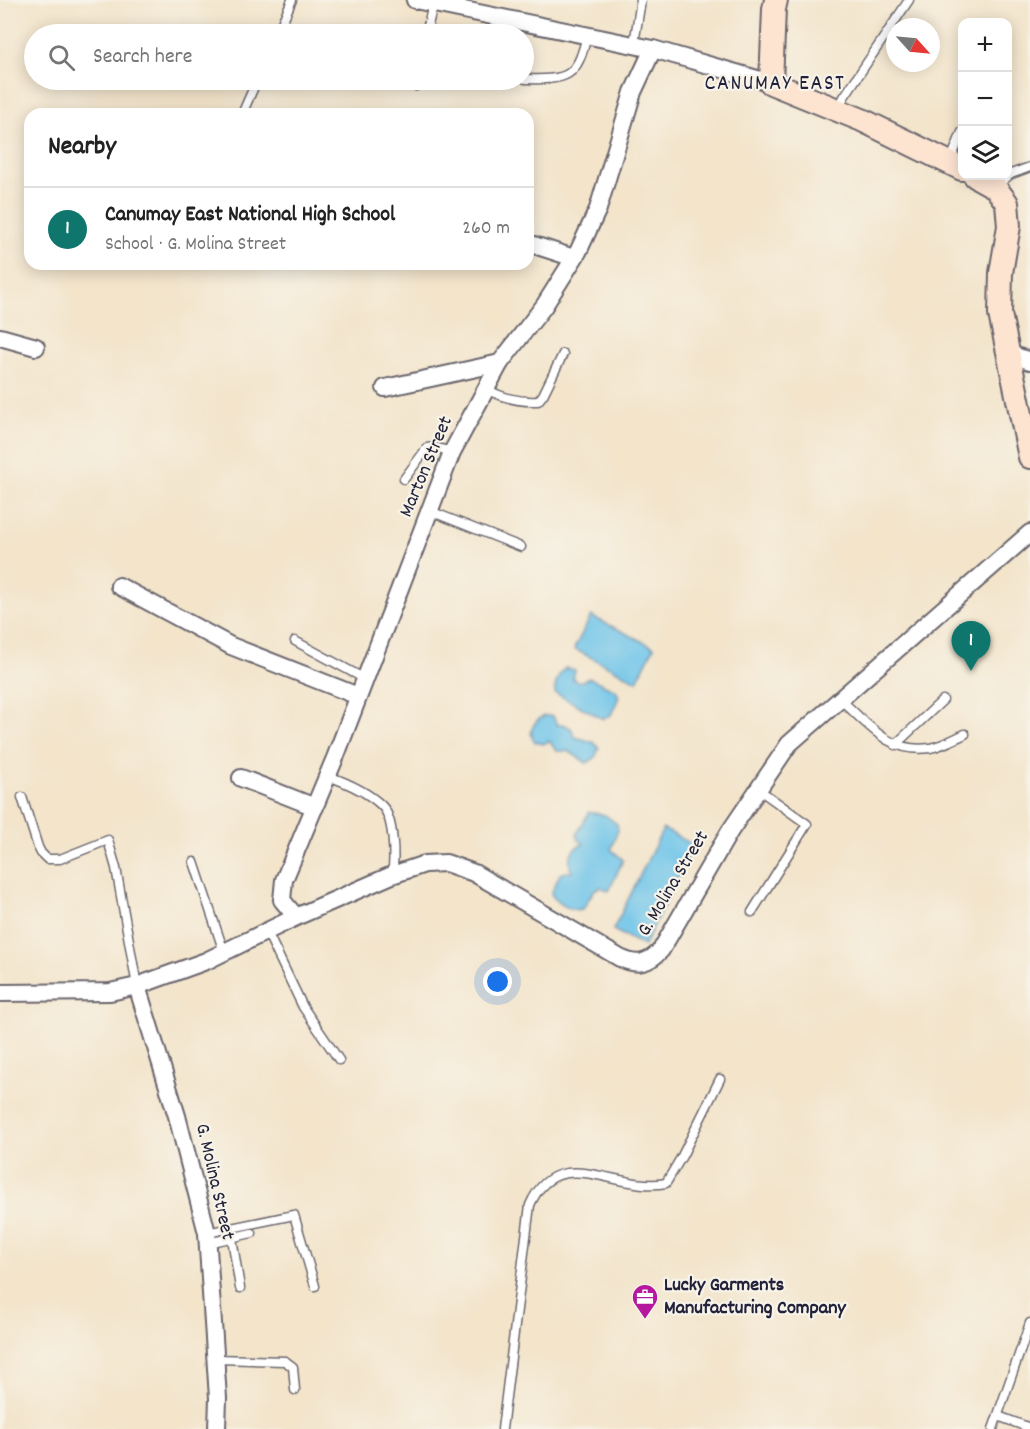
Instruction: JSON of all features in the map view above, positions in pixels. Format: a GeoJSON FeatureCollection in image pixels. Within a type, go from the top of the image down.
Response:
{"type":"FeatureCollection","features":[{"type":"Feature","properties":{"kind":"main road"},"geometry":{"type":"LineString","coordinates":[[776,0],[771,83],[885,130],[956,166]]}},
{"type":"Feature","properties":{"kind":"main road"},"geometry":{"type":"LineString","coordinates":[[982,180],[995,187],[1007,203],[1009,215],[999,302],[1001,324],[1030,457]]}},
{"type":"Feature","properties":{"kind":"street"},"geometry":{"type":"LineString","coordinates":[[415,0],[532,24]]}},
{"type":"Feature","properties":{"kind":"street"},"geometry":{"type":"LineString","coordinates":[[534,24],[634,44],[771,83]]}},
{"type":"Feature","properties":{"kind":"street","name":"Marton Street"},"geometry":{"type":"LineString","coordinates":[[296,918],[282,900],[284,880],[328,776],[452,452],[500,363],[543,306],[574,258],[598,209],[633,92],[653,49]]}},
{"type":"Feature","properties":{"kind":"street"},"geometry":{"type":"LineString","coordinates":[[534,245],[574,258]]}},
{"type":"Feature","properties":{"kind":"street"},"geometry":{"type":"LineString","coordinates":[[0,337],[36,347]]}},
{"type":"Feature","properties":{"kind":"street"},"geometry":{"type":"LineString","coordinates":[[1007,353],[1030,361]]}},
{"type":"Feature","properties":{"kind":"street"},"geometry":{"type":"LineString","coordinates":[[385,388],[500,363]]}},
{"type":"Feature","properties":{"kind":"street","name":"G. Molina Street"},"geometry":{"type":"LineString","coordinates":[[0,993],[110,992],[137,986],[224,952],[392,875],[425,864],[446,863],[474,873],[513,894],[620,957],[630,962],[643,964],[653,959],[661,950],[738,811],[789,744],[1030,533]]}},
{"type":"Feature","properties":{"kind":"street"},"geometry":{"type":"LineString","coordinates":[[119,586],[231,646],[358,696]]}},
{"type":"Feature","properties":{"kind":"street"},"geometry":{"type":"LineString","coordinates":[[242,778],[315,807]]}},
{"type":"Feature","properties":{"kind":"street","name":"G. Molina Street"},"geometry":{"type":"LineString","coordinates":[[137,986],[177,1116],[208,1238],[218,1398],[217,1429]]}},
{"type":"Feature","properties":{"kind":"lane"},"geometry":{"type":"LineString","coordinates":[[281,24],[292,0]]}},
{"type":"Feature","properties":{"kind":"lane"},"geometry":{"type":"LineString","coordinates":[[634,44],[641,0]]}},
{"type":"Feature","properties":{"kind":"lane"},"geometry":{"type":"LineString","coordinates":[[838,109],[909,0]]}},
{"type":"Feature","properties":{"kind":"lane"},"geometry":{"type":"LineString","coordinates":[[428,24],[433,4]]}},
{"type":"Feature","properties":{"kind":"lane"},"geometry":{"type":"LineString","coordinates":[[534,79],[549,80],[570,74],[577,67],[587,35]]}},
{"type":"Feature","properties":{"kind":"lane"},"geometry":{"type":"LineString","coordinates":[[245,108],[253,90]]}},
{"type":"Feature","properties":{"kind":"lane"},"geometry":{"type":"LineString","coordinates":[[995,187],[1011,174],[1030,167]]}},
{"type":"Feature","properties":{"kind":"lane"},"geometry":{"type":"LineString","coordinates":[[486,389],[499,396],[523,402],[538,401],[563,354]]}},
{"type":"Feature","properties":{"kind":"lane"},"geometry":{"type":"LineString","coordinates":[[404,479],[427,448],[434,447],[452,452]]}},
{"type":"Feature","properties":{"kind":"lane"},"geometry":{"type":"LineString","coordinates":[[430,511],[521,547]]}},
{"type":"Feature","properties":{"kind":"lane"},"geometry":{"type":"LineString","coordinates":[[295,641],[365,679]]}},
{"type":"Feature","properties":{"kind":"lane"},"geometry":{"type":"LineString","coordinates":[[840,699],[878,734],[901,747],[931,748],[965,735]]}},
{"type":"Feature","properties":{"kind":"lane"},"geometry":{"type":"LineString","coordinates":[[895,745],[943,700]]}},
{"type":"Feature","properties":{"kind":"lane"},"geometry":{"type":"LineString","coordinates":[[328,776],[345,782],[383,807],[392,832],[394,861],[392,875]]}},
{"type":"Feature","properties":{"kind":"lane"},"geometry":{"type":"LineString","coordinates":[[752,912],[807,824],[757,789]]}},
{"type":"Feature","properties":{"kind":"lane"},"geometry":{"type":"LineString","coordinates":[[22,797],[38,847],[47,859],[60,859],[108,840],[116,867],[137,986]]}},
{"type":"Feature","properties":{"kind":"lane"},"geometry":{"type":"LineString","coordinates":[[194,862],[224,952]]}},
{"type":"Feature","properties":{"kind":"lane"},"geometry":{"type":"LineString","coordinates":[[267,932],[303,1008],[339,1060]]}},
{"type":"Feature","properties":{"kind":"lane"},"geometry":{"type":"LineString","coordinates":[[502,1429],[530,1205],[537,1191],[546,1180],[563,1173],[577,1172],[641,1184],[666,1183],[720,1079]]}},
{"type":"Feature","properties":{"kind":"lane"},"geometry":{"type":"LineString","coordinates":[[208,1238],[294,1215],[315,1286]]}},
{"type":"Feature","properties":{"kind":"lane"},"geometry":{"type":"LineString","coordinates":[[208,1238],[232,1238],[252,1233]]}},
{"type":"Feature","properties":{"kind":"lane"},"geometry":{"type":"LineString","coordinates":[[232,1238],[240,1288]]}},
{"type":"Feature","properties":{"kind":"lane"},"geometry":{"type":"LineString","coordinates":[[993,1429],[1030,1323]]}},
{"type":"Feature","properties":{"kind":"lane"},"geometry":{"type":"LineString","coordinates":[[216,1359],[285,1361],[293,1367],[295,1390]]}},
{"type":"Feature","properties":{"kind":"lane"},"geometry":{"type":"LineString","coordinates":[[998,1416],[1030,1428]]}},
{"type":"Feature","properties":{"kind":"water"},"geometry":{"type":"Polygon","coordinates":[[[591,616],[654,647],[637,681],[574,649],[591,616]]]}},
{"type":"Feature","properties":{"kind":"water"},"geometry":{"type":"Polygon","coordinates":[[[566,668],[575,670],[573,679],[578,682],[590,678],[616,690],[619,697],[611,715],[603,719],[555,693],[555,686],[561,672],[566,668]]]}},
{"type":"Feature","properties":{"kind":"water"},"geometry":{"type":"Polygon","coordinates":[[[544,716],[553,716],[557,725],[571,728],[575,737],[593,742],[599,748],[595,758],[587,763],[568,751],[557,751],[549,741],[543,744],[534,741],[531,733],[533,726],[544,716]]]}},
{"type":"Feature","properties":{"kind":"water"},"geometry":{"type":"Polygon","coordinates":[[[589,812],[605,815],[617,824],[618,830],[611,849],[623,860],[609,891],[601,887],[594,890],[583,909],[578,910],[561,904],[551,894],[560,874],[572,872],[571,855],[576,848],[584,844],[578,839],[577,834],[589,812]]]}},
{"type":"Feature","properties":{"kind":"water"},"geometry":{"type":"Polygon","coordinates":[[[663,829],[694,845],[644,946],[613,930],[663,829]]]}},
{"type":"Feature","properties":{"kind":"place","name":"Canumay East National High School"},"geometry":{"type":"Point","coordinates":[971,671]}},
{"type":"Feature","properties":{"kind":"place","name":"Lucky Garments Manufacturing Company"},"geometry":{"type":"Point","coordinates":[645,1320]}},
{"type":"Feature","properties":{"kind":"district","name":"CANUMAY EAST"},"geometry":{"type":"Point","coordinates":[775,84]}}]}
